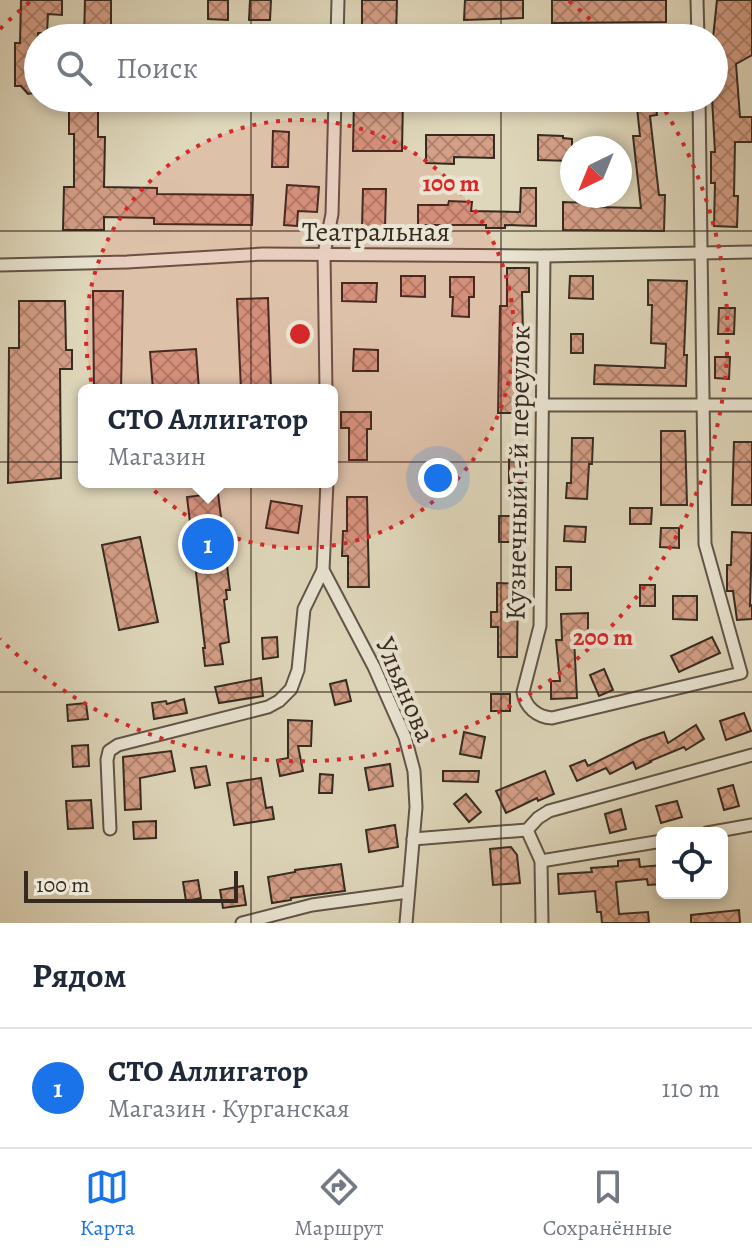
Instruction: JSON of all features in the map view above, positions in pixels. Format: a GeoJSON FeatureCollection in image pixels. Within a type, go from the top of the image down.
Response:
{"type":"FeatureCollection","features":[{"type":"Feature","properties":{"kind":"street"},"geometry":{"type":"LineString","coordinates":[[337,24],[338,0]]}},
{"type":"Feature","properties":{"kind":"street"},"geometry":{"type":"LineString","coordinates":[[697,0],[698,24]]}},
{"type":"Feature","properties":{"kind":"street"},"geometry":{"type":"LineString","coordinates":[[326,384],[324,254],[332,214],[335,112]]}},
{"type":"Feature","properties":{"kind":"street"},"geometry":{"type":"LineString","coordinates":[[699,112],[703,406]]}},
{"type":"Feature","properties":{"kind":"street","name":"Театральная"},"geometry":{"type":"LineString","coordinates":[[0,265],[324,254],[544,256],[752,252]]}},
{"type":"Feature","properties":{"kind":"street","name":"Кузнечный 1-й переулок"},"geometry":{"type":"LineString","coordinates":[[544,256],[540,626],[523,692],[528,705],[544,717],[552,718],[741,673],[705,544],[703,406]]}},
{"type":"Feature","properties":{"kind":"street"},"geometry":{"type":"LineString","coordinates":[[543,405],[752,405]]}},
{"type":"Feature","properties":{"kind":"street"},"geometry":{"type":"LineString","coordinates":[[110,829],[109,751],[118,745],[268,707],[291,689],[298,670],[304,609],[323,570],[327,488]]}},
{"type":"Feature","properties":{"kind":"street","name":"Ульянова"},"geometry":{"type":"LineString","coordinates":[[323,570],[374,667],[405,737],[414,771],[416,807],[406,923]]}},
{"type":"Feature","properties":{"kind":"street"},"geometry":{"type":"LineString","coordinates":[[413,839],[527,830],[549,811],[752,755]]}},
{"type":"Feature","properties":{"kind":"street"},"geometry":{"type":"LineString","coordinates":[[728,829],[752,825]]}},
{"type":"Feature","properties":{"kind":"street"},"geometry":{"type":"LineString","coordinates":[[527,830],[541,861],[542,923]]}},
{"type":"Feature","properties":{"kind":"street"},"geometry":{"type":"LineString","coordinates":[[541,861],[656,842]]}},
{"type":"Feature","properties":{"kind":"street"},"geometry":{"type":"LineString","coordinates":[[242,923],[312,905],[408,892]]}},
{"type":"Feature","properties":{"kind":"building"},"geometry":{"type":"Polygon","coordinates":[[[21,0],[62,0],[62,15],[48,14],[47,24],[24,24],[24,89],[15,86],[15,43],[20,43],[21,0]]]}},
{"type":"Feature","properties":{"kind":"building"},"geometry":{"type":"Polygon","coordinates":[[[85,0],[111,0],[111,24],[84,24],[85,0]]]}},
{"type":"Feature","properties":{"kind":"building"},"geometry":{"type":"Polygon","coordinates":[[[208,0],[228,0],[228,20],[208,19],[208,0]]]}},
{"type":"Feature","properties":{"kind":"building"},"geometry":{"type":"Polygon","coordinates":[[[250,0],[271,0],[270,20],[249,20],[250,0]]]}},
{"type":"Feature","properties":{"kind":"building"},"geometry":{"type":"Polygon","coordinates":[[[362,0],[397,0],[396,24],[362,24],[362,0]]]}},
{"type":"Feature","properties":{"kind":"building"},"geometry":{"type":"Polygon","coordinates":[[[465,0],[523,0],[523,18],[464,20],[465,0]]]}},
{"type":"Feature","properties":{"kind":"building"},"geometry":{"type":"Polygon","coordinates":[[[552,0],[666,0],[666,22],[552,23],[552,0]]]}},
{"type":"Feature","properties":{"kind":"building"},"geometry":{"type":"Polygon","coordinates":[[[717,0],[752,0],[752,55],[736,64],[740,117],[752,117],[752,142],[735,142],[737,227],[714,226],[715,183],[711,183],[711,152],[715,152],[713,112],[728,112],[728,24],[714,24],[717,0]]]}},
{"type":"Feature","properties":{"kind":"building"},"geometry":{"type":"Polygon","coordinates":[[[69,112],[98,112],[98,137],[105,137],[104,187],[157,188],[157,194],[253,195],[252,225],[154,224],[154,218],[104,217],[104,230],[63,230],[64,187],[74,187],[74,134],[69,134],[69,112]]]}},
{"type":"Feature","properties":{"kind":"building"},"geometry":{"type":"Polygon","coordinates":[[[354,112],[403,112],[402,151],[353,151],[354,112]]]}},
{"type":"Feature","properties":{"kind":"building"},"geometry":{"type":"Polygon","coordinates":[[[637,112],[657,112],[657,115],[650,116],[659,195],[665,195],[664,231],[563,230],[563,208],[641,208],[633,136],[640,136],[637,112]]]}},
{"type":"Feature","properties":{"kind":"building"},"geometry":{"type":"Polygon","coordinates":[[[273,131],[289,132],[288,167],[272,167],[273,131]]]}},
{"type":"Feature","properties":{"kind":"building"},"geometry":{"type":"Polygon","coordinates":[[[426,135],[494,135],[494,158],[454,157],[454,164],[426,163],[426,135]]]}},
{"type":"Feature","properties":{"kind":"building"},"geometry":{"type":"Polygon","coordinates":[[[538,135],[563,136],[560,136],[560,161],[538,160],[538,135]]]}},
{"type":"Feature","properties":{"kind":"building"},"geometry":{"type":"Polygon","coordinates":[[[287,185],[319,187],[317,212],[298,211],[297,226],[284,225],[287,185]]]}},
{"type":"Feature","properties":{"kind":"building"},"geometry":{"type":"Polygon","coordinates":[[[521,188],[536,188],[536,226],[486,228],[486,225],[418,225],[418,205],[448,205],[449,201],[472,202],[471,211],[520,212],[521,188]]]}},
{"type":"Feature","properties":{"kind":"building"},"geometry":{"type":"Polygon","coordinates":[[[363,189],[386,189],[385,228],[362,227],[363,189]]]}},
{"type":"Feature","properties":{"kind":"building"},"geometry":{"type":"Polygon","coordinates":[[[507,268],[529,268],[529,292],[522,292],[524,378],[518,378],[518,413],[498,413],[500,306],[507,306],[507,268]]]}},
{"type":"Feature","properties":{"kind":"building"},"geometry":{"type":"Polygon","coordinates":[[[401,276],[425,276],[425,297],[401,296],[401,276]]]}},
{"type":"Feature","properties":{"kind":"building"},"geometry":{"type":"Polygon","coordinates":[[[570,276],[593,276],[593,299],[569,298],[570,276]]]}},
{"type":"Feature","properties":{"kind":"building"},"geometry":{"type":"Polygon","coordinates":[[[450,277],[474,277],[474,297],[469,297],[469,317],[452,316],[450,277]]]}},
{"type":"Feature","properties":{"kind":"building"},"geometry":{"type":"Polygon","coordinates":[[[648,280],[687,281],[686,386],[594,384],[595,365],[665,368],[666,344],[651,343],[652,305],[648,305],[648,280]]]}},
{"type":"Feature","properties":{"kind":"building"},"geometry":{"type":"Polygon","coordinates":[[[342,283],[377,283],[376,302],[342,301],[342,283]]]}},
{"type":"Feature","properties":{"kind":"building"},"geometry":{"type":"Polygon","coordinates":[[[93,291],[123,291],[121,384],[94,384],[93,291]]]}},
{"type":"Feature","properties":{"kind":"building"},"geometry":{"type":"Polygon","coordinates":[[[268,298],[271,384],[241,384],[237,299],[268,298]]]}},
{"type":"Feature","properties":{"kind":"building"},"geometry":{"type":"Polygon","coordinates":[[[19,301],[65,301],[66,350],[72,350],[72,369],[60,369],[61,478],[8,483],[9,348],[19,348],[19,301]]]}},
{"type":"Feature","properties":{"kind":"building"},"geometry":{"type":"Polygon","coordinates":[[[719,308],[735,308],[734,334],[718,334],[719,308]]]}},
{"type":"Feature","properties":{"kind":"building"},"geometry":{"type":"Polygon","coordinates":[[[571,334],[583,334],[583,353],[571,353],[571,334]]]}},
{"type":"Feature","properties":{"kind":"building"},"geometry":{"type":"Polygon","coordinates":[[[196,349],[199,384],[153,384],[150,352],[196,349]]]}},
{"type":"Feature","properties":{"kind":"building"},"geometry":{"type":"Polygon","coordinates":[[[354,349],[378,350],[378,371],[353,371],[354,349]]]}},
{"type":"Feature","properties":{"kind":"building"},"geometry":{"type":"Polygon","coordinates":[[[715,357],[730,357],[729,379],[715,378],[715,357]]]}},
{"type":"Feature","properties":{"kind":"building"},"geometry":{"type":"Polygon","coordinates":[[[341,412],[371,412],[371,429],[367,429],[367,460],[349,460],[349,428],[341,428],[341,412]]]}},
{"type":"Feature","properties":{"kind":"building"},"geometry":{"type":"Polygon","coordinates":[[[661,431],[685,431],[687,505],[661,505],[661,431]]]}},
{"type":"Feature","properties":{"kind":"building"},"geometry":{"type":"Polygon","coordinates":[[[572,438],[593,438],[587,499],[566,498],[567,483],[571,483],[572,438]]]}},
{"type":"Feature","properties":{"kind":"building"},"geometry":{"type":"Polygon","coordinates":[[[734,442],[752,442],[752,505],[732,505],[734,442]]]}},
{"type":"Feature","properties":{"kind":"building"},"geometry":{"type":"Polygon","coordinates":[[[509,458],[526,458],[526,483],[509,483],[509,458]]]}},
{"type":"Feature","properties":{"kind":"building"},"geometry":{"type":"Polygon","coordinates":[[[218,493],[230,590],[226,590],[227,599],[224,600],[229,642],[220,644],[223,664],[205,666],[187,497],[218,493]]]}},
{"type":"Feature","properties":{"kind":"building"},"geometry":{"type":"Polygon","coordinates":[[[347,497],[367,497],[369,587],[348,587],[348,556],[342,556],[343,531],[347,531],[347,497]]]}},
{"type":"Feature","properties":{"kind":"building"},"geometry":{"type":"Polygon","coordinates":[[[271,501],[302,506],[298,533],[266,528],[271,501]]]}},
{"type":"Feature","properties":{"kind":"building"},"geometry":{"type":"Polygon","coordinates":[[[630,508],[652,508],[651,524],[630,524],[630,508]]]}},
{"type":"Feature","properties":{"kind":"building"},"geometry":{"type":"Polygon","coordinates":[[[499,516],[519,516],[519,542],[499,542],[499,516]]]}},
{"type":"Feature","properties":{"kind":"building"},"geometry":{"type":"Polygon","coordinates":[[[565,526],[586,527],[585,542],[564,541],[565,526]]]}},
{"type":"Feature","properties":{"kind":"building"},"geometry":{"type":"Polygon","coordinates":[[[661,528],[679,528],[679,548],[660,547],[661,528]]]}},
{"type":"Feature","properties":{"kind":"building"},"geometry":{"type":"Polygon","coordinates":[[[732,532],[752,533],[752,619],[737,620],[733,591],[727,591],[732,532]]]}},
{"type":"Feature","properties":{"kind":"building"},"geometry":{"type":"Polygon","coordinates":[[[140,537],[158,622],[119,630],[102,545],[140,537]]]}},
{"type":"Feature","properties":{"kind":"building"},"geometry":{"type":"Polygon","coordinates":[[[556,567],[571,567],[571,590],[556,590],[556,567]]]}},
{"type":"Feature","properties":{"kind":"building"},"geometry":{"type":"Polygon","coordinates":[[[497,583],[518,584],[517,657],[498,657],[498,627],[491,627],[491,612],[497,612],[497,583]]]}},
{"type":"Feature","properties":{"kind":"building"},"geometry":{"type":"Polygon","coordinates":[[[640,585],[655,585],[655,606],[640,606],[640,585]]]}},
{"type":"Feature","properties":{"kind":"building"},"geometry":{"type":"Polygon","coordinates":[[[673,596],[697,596],[697,620],[673,619],[673,596]]]}},
{"type":"Feature","properties":{"kind":"building"},"geometry":{"type":"Polygon","coordinates":[[[588,613],[588,638],[574,638],[577,698],[551,699],[551,681],[560,681],[556,640],[562,640],[561,614],[588,613]]]}},
{"type":"Feature","properties":{"kind":"building"},"geometry":{"type":"Polygon","coordinates":[[[277,637],[278,657],[263,659],[262,638],[277,637]]]}},
{"type":"Feature","properties":{"kind":"building"},"geometry":{"type":"Polygon","coordinates":[[[712,637],[720,653],[679,672],[671,656],[712,637]]]}},
{"type":"Feature","properties":{"kind":"building"},"geometry":{"type":"Polygon","coordinates":[[[604,669],[613,690],[599,696],[590,675],[604,669]]]}},
{"type":"Feature","properties":{"kind":"building"},"geometry":{"type":"Polygon","coordinates":[[[261,678],[263,696],[219,703],[215,687],[261,678]]]}},
{"type":"Feature","properties":{"kind":"building"},"geometry":{"type":"Polygon","coordinates":[[[346,680],[351,701],[335,705],[330,684],[346,680]]]}},
{"type":"Feature","properties":{"kind":"building"},"geometry":{"type":"Polygon","coordinates":[[[491,694],[510,694],[510,711],[491,711],[491,694]]]}},
{"type":"Feature","properties":{"kind":"building"},"geometry":{"type":"Polygon","coordinates":[[[184,699],[187,713],[154,719],[152,703],[166,701],[167,704],[184,699]]]}},
{"type":"Feature","properties":{"kind":"building"},"geometry":{"type":"Polygon","coordinates":[[[86,703],[88,719],[68,721],[67,705],[86,703]]]}},
{"type":"Feature","properties":{"kind":"building"},"geometry":{"type":"Polygon","coordinates":[[[744,713],[751,731],[726,740],[720,721],[744,713]]]}},
{"type":"Feature","properties":{"kind":"building"},"geometry":{"type":"Polygon","coordinates":[[[288,720],[312,721],[311,746],[298,746],[303,771],[280,776],[277,760],[288,758],[288,720]]]}},
{"type":"Feature","properties":{"kind":"building"},"geometry":{"type":"Polygon","coordinates":[[[696,725],[704,739],[686,750],[684,747],[636,769],[633,762],[610,774],[606,768],[577,781],[570,766],[585,760],[588,766],[664,732],[668,743],[696,725]]]}},
{"type":"Feature","properties":{"kind":"building"},"geometry":{"type":"Polygon","coordinates":[[[464,732],[485,737],[481,758],[460,754],[464,732]]]}},
{"type":"Feature","properties":{"kind":"building"},"geometry":{"type":"Polygon","coordinates":[[[88,745],[89,766],[73,767],[72,746],[88,745]]]}},
{"type":"Feature","properties":{"kind":"building"},"geometry":{"type":"Polygon","coordinates":[[[171,751],[175,771],[140,778],[141,809],[125,810],[123,757],[171,751]]]}},
{"type":"Feature","properties":{"kind":"building"},"geometry":{"type":"Polygon","coordinates":[[[390,764],[393,786],[369,790],[365,768],[390,764]]]}},
{"type":"Feature","properties":{"kind":"building"},"geometry":{"type":"Polygon","coordinates":[[[206,766],[210,785],[195,788],[191,768],[206,766]]]}},
{"type":"Feature","properties":{"kind":"building"},"geometry":{"type":"Polygon","coordinates":[[[443,771],[479,771],[478,782],[443,781],[443,771]]]}},
{"type":"Feature","properties":{"kind":"building"},"geometry":{"type":"Polygon","coordinates":[[[545,771],[554,794],[538,801],[537,798],[506,813],[496,791],[545,771]]]}},
{"type":"Feature","properties":{"kind":"building"},"geometry":{"type":"Polygon","coordinates":[[[320,774],[333,775],[332,793],[319,793],[320,774]]]}},
{"type":"Feature","properties":{"kind":"building"},"geometry":{"type":"Polygon","coordinates":[[[261,778],[266,808],[272,807],[274,819],[234,825],[227,783],[261,778]]]}},
{"type":"Feature","properties":{"kind":"building"},"geometry":{"type":"Polygon","coordinates":[[[733,785],[739,806],[724,810],[718,789],[733,785]]]}},
{"type":"Feature","properties":{"kind":"building"},"geometry":{"type":"Polygon","coordinates":[[[466,794],[481,812],[469,822],[454,804],[466,794]]]}},
{"type":"Feature","properties":{"kind":"building"},"geometry":{"type":"Polygon","coordinates":[[[91,800],[93,828],[68,829],[66,801],[91,800]]]}},
{"type":"Feature","properties":{"kind":"building"},"geometry":{"type":"Polygon","coordinates":[[[677,801],[682,817],[661,823],[656,806],[677,801]]]}},
{"type":"Feature","properties":{"kind":"building"},"geometry":{"type":"Polygon","coordinates":[[[621,809],[626,829],[610,833],[605,814],[621,809]]]}},
{"type":"Feature","properties":{"kind":"building"},"geometry":{"type":"Polygon","coordinates":[[[156,821],[156,838],[134,839],[133,822],[156,821]]]}},
{"type":"Feature","properties":{"kind":"building"},"geometry":{"type":"Polygon","coordinates":[[[395,825],[398,847],[369,852],[366,830],[395,825]]]}},
{"type":"Feature","properties":{"kind":"building"},"geometry":{"type":"Polygon","coordinates":[[[511,847],[517,855],[520,883],[493,885],[490,849],[511,847]]]}},
{"type":"Feature","properties":{"kind":"building"},"geometry":{"type":"Polygon","coordinates":[[[639,859],[640,867],[656,866],[656,884],[648,885],[647,879],[616,882],[619,914],[648,912],[649,923],[602,923],[601,912],[597,912],[595,891],[559,894],[558,874],[592,872],[591,868],[618,866],[618,861],[639,859]]]}},
{"type":"Feature","properties":{"kind":"building"},"geometry":{"type":"Polygon","coordinates":[[[341,864],[345,891],[272,903],[268,877],[341,864]]]}},
{"type":"Feature","properties":{"kind":"building"},"geometry":{"type":"Polygon","coordinates":[[[198,880],[201,898],[186,901],[183,882],[198,880]]]}},
{"type":"Feature","properties":{"kind":"building"},"geometry":{"type":"Polygon","coordinates":[[[243,886],[246,905],[223,908],[220,890],[243,886]]]}},
{"type":"Feature","properties":{"kind":"building"},"geometry":{"type":"Polygon","coordinates":[[[739,910],[740,923],[691,923],[691,915],[739,910]]]}},
{"type":"Feature","properties":{"kind":"place","name":"СТО Аллигатор"},"geometry":{"type":"Point","coordinates":[208,544]}}]}
